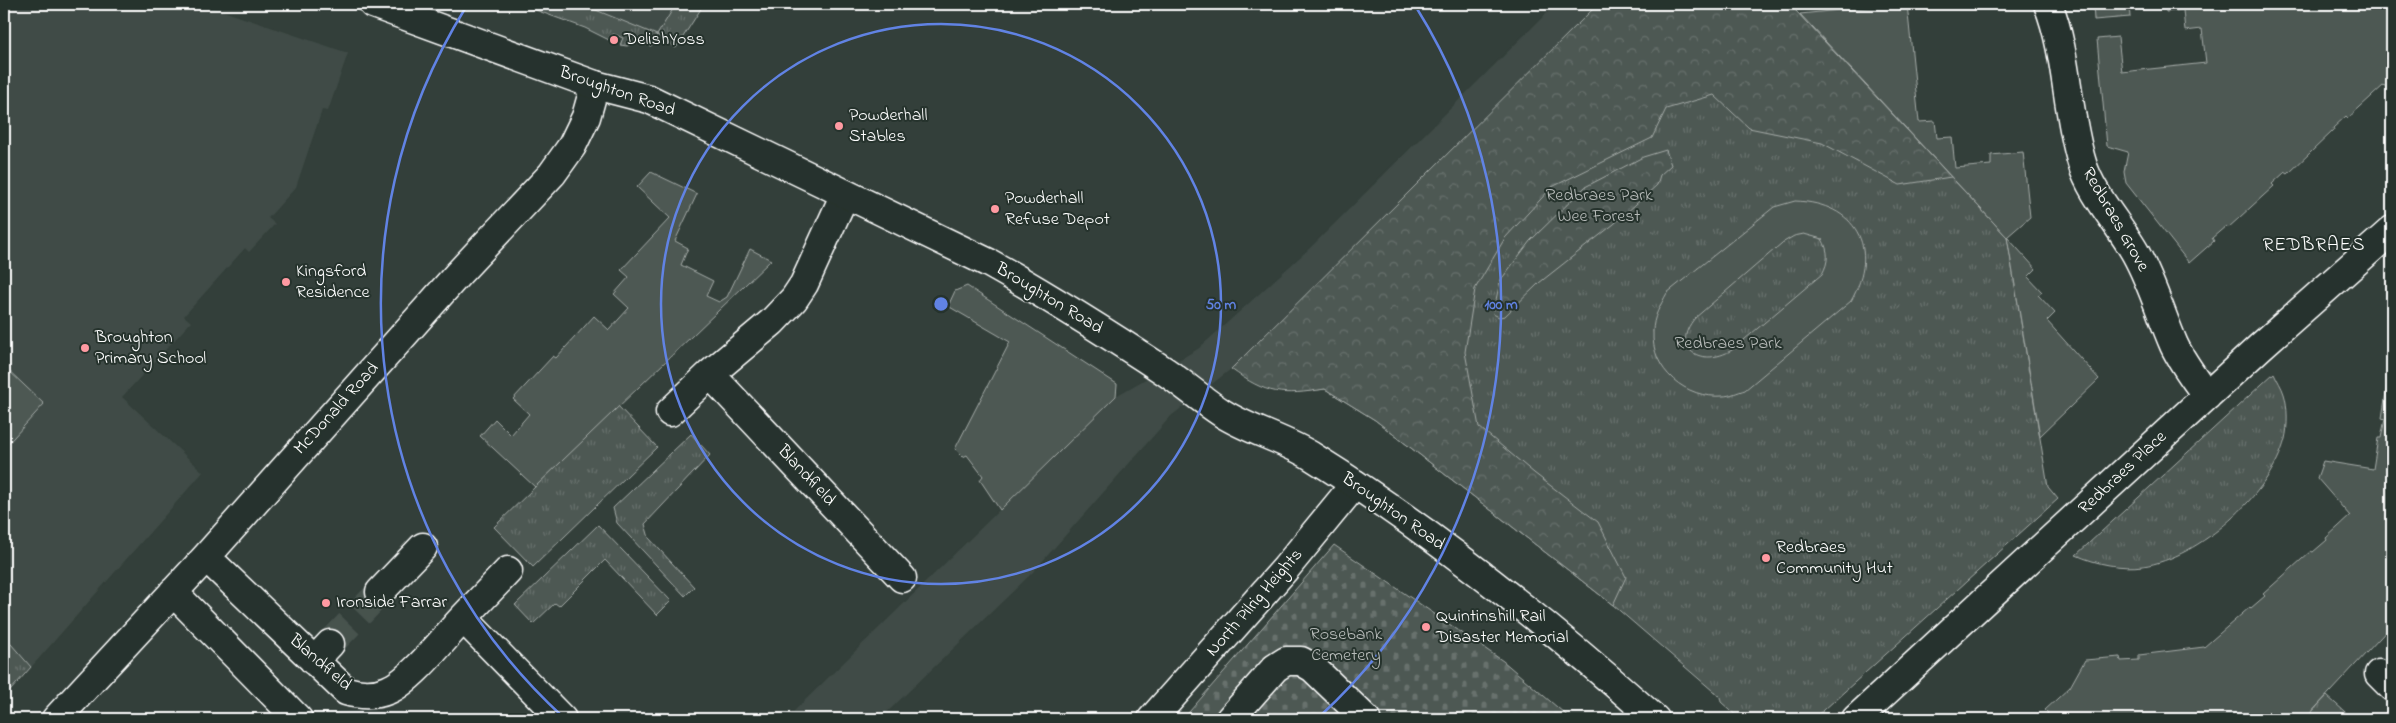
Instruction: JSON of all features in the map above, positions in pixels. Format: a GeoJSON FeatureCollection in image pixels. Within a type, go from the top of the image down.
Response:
{"type":"FeatureCollection","features":[{"type":"Feature","properties":{"kind":"street","name":"Broughton Road"},"geometry":{"type":"LineString","coordinates":[[373,4],[595,85],[649,99],[989,263],[1075,312],[1223,414],[1310,455],[1355,484],[1514,600],[1591,662],[1655,719]]}},
{"type":"Feature","properties":{"kind":"street","name":"Redbraes Grove"},"geometry":{"type":"LineString","coordinates":[[2048,4],[2060,40],[2082,165],[2089,180],[2142,264],[2185,367],[2207,396]]}},
{"type":"Feature","properties":{"kind":"street","name":"McDonald Road"},"geometry":{"type":"LineString","coordinates":[[56,719],[206,557],[458,274],[552,174],[572,146],[586,117],[595,85]]}},
{"type":"Feature","properties":{"kind":"street"},"geometry":{"type":"LineString","coordinates":[[670,412],[710,374],[772,322],[794,299],[804,284],[845,194]]}},
{"type":"Feature","properties":{"kind":"street","name":"Redbraes Place"},"geometry":{"type":"LineString","coordinates":[[1856,719],[2207,396],[2392,230]]}},
{"type":"Feature","properties":{"kind":"street","name":"Blandfield"},"geometry":{"type":"LineString","coordinates":[[710,374],[902,578]]}},
{"type":"Feature","properties":{"kind":"street","name":"North Pilrig Heights"},"geometry":{"type":"LineString","coordinates":[[1152,719],[1286,568],[1355,484]]}},
{"type":"Feature","properties":{"kind":"street"},"geometry":{"type":"LineString","coordinates":[[380,592],[423,547]]}},
{"type":"Feature","properties":{"kind":"street","name":"Blandfield"},"geometry":{"type":"LineString","coordinates":[[206,557],[322,652],[346,690],[358,694],[374,694],[388,690],[401,683],[508,571]]}},
{"type":"Feature","properties":{"kind":"street"},"geometry":{"type":"LineString","coordinates":[[173,592],[298,719]]}},
{"type":"Feature","properties":{"kind":"street"},"geometry":{"type":"LineString","coordinates":[[463,618],[562,719]]}},
{"type":"Feature","properties":{"kind":"street"},"geometry":{"type":"LineString","coordinates":[[1230,719],[1275,668],[1286,661],[1301,661],[1313,668],[1366,719]]}},
{"type":"Feature","properties":{"kind":"shaded area","name":"Broughton Primary School"},"geometry":{"type":"Polygon","coordinates":[[[4,4],[202,4],[348,53],[328,111],[322,110],[296,187],[268,218],[275,224],[249,252],[245,248],[184,316],[191,322],[122,397],[203,472],[4,698],[4,4]]]}},
{"type":"Feature","properties":{"kind":"shaded area"},"geometry":{"type":"Polygon","coordinates":[[[581,4],[676,4],[657,35],[581,4]]]}},
{"type":"Feature","properties":{"kind":"shaded area"},"geometry":{"type":"Polygon","coordinates":[[[1556,4],[1598,4],[1231,369],[1171,416],[1032,573],[880,719],[786,719],[1116,396],[1198,349],[1309,249],[1556,4]]]}},
{"type":"Feature","properties":{"kind":"green space"},"geometry":{"type":"Polygon","coordinates":[[[519,4],[581,4],[657,35],[651,46],[635,42],[627,46],[620,45],[623,38],[613,34],[609,40],[585,28],[519,4]]]}},
{"type":"Feature","properties":{"kind":"green space"},"geometry":{"type":"Polygon","coordinates":[[[676,4],[704,4],[676,48],[657,35],[676,4]]]}},
{"type":"Feature","properties":{"kind":"green space"},"geometry":{"type":"Polygon","coordinates":[[[1598,4],[1795,4],[1796,11],[1951,177],[1900,185],[1822,143],[1749,128],[1714,95],[1666,109],[1652,138],[1552,187],[1505,238],[1475,289],[1465,352],[1479,427],[1534,473],[1598,522],[1626,577],[1613,605],[1375,420],[1325,389],[1286,393],[1265,389],[1231,369],[1598,4]]]}},
{"type":"Feature","properties":{"kind":"green space","name":"Redbraes Park"},"geometry":{"type":"Polygon","coordinates":[[[1675,4],[1795,4],[1796,11],[2007,237],[2048,487],[2058,499],[1814,719],[1740,719],[1721,702],[1720,697],[1613,605],[1375,420],[1325,389],[1308,391],[1675,4]]]}},
{"type":"Feature","properties":{"kind":"green space"},"geometry":{"type":"Polygon","coordinates":[[[1881,4],[1907,4],[1919,122],[1935,121],[1937,138],[1952,137],[1955,168],[1991,165],[1991,155],[2023,152],[2030,217],[2007,237],[1800,14],[1880,6],[1881,4]]]}},
{"type":"Feature","properties":{"kind":"green space"},"geometry":{"type":"Polygon","coordinates":[[[2093,4],[2129,4],[2130,17],[2094,20],[2093,4]]]}},
{"type":"Feature","properties":{"kind":"green space"},"geometry":{"type":"Polygon","coordinates":[[[2165,4],[2392,4],[2392,95],[2384,85],[2348,118],[2346,116],[2288,174],[2285,172],[2272,184],[2274,186],[2228,228],[2226,226],[2212,238],[2214,241],[2189,263],[2126,183],[2124,172],[2128,152],[2107,146],[2097,39],[2118,37],[2122,72],[2206,63],[2202,29],[2185,31],[2183,10],[2166,12],[2165,4]]]}},
{"type":"Feature","properties":{"kind":"green space","name":"Redbraes Park Wee Forest"},"geometry":{"type":"Polygon","coordinates":[[[1666,150],[1671,165],[1660,175],[1657,185],[1614,224],[1539,283],[1505,316],[1499,317],[1493,314],[1500,281],[1530,241],[1585,187],[1643,157],[1666,150]]]}},
{"type":"Feature","properties":{"kind":"green space"},"geometry":{"type":"Polygon","coordinates":[[[651,172],[697,194],[675,241],[688,248],[681,265],[713,281],[706,296],[719,302],[727,297],[750,249],[771,260],[535,487],[480,436],[495,419],[511,435],[529,414],[513,399],[553,356],[556,358],[594,316],[609,330],[629,308],[614,294],[629,277],[621,270],[670,218],[637,187],[651,172]]]}},
{"type":"Feature","properties":{"kind":"green space"},"geometry":{"type":"Polygon","coordinates":[[[1795,201],[1816,204],[1834,210],[1847,220],[1857,232],[1863,247],[1860,282],[1851,301],[1745,390],[1726,396],[1709,396],[1696,393],[1673,379],[1658,358],[1654,346],[1653,327],[1659,307],[1667,293],[1774,207],[1795,201]],[[1804,234],[1794,236],[1782,243],[1695,318],[1688,329],[1687,346],[1692,352],[1700,356],[1710,357],[1732,350],[1822,274],[1827,256],[1822,239],[1804,234]]]}},
{"type":"Feature","properties":{"kind":"green space"},"geometry":{"type":"Polygon","coordinates":[[[2007,237],[2036,269],[2028,277],[2042,292],[2038,295],[2055,313],[2047,321],[2099,379],[2040,436],[2007,237]]]}},
{"type":"Feature","properties":{"kind":"green space"},"geometry":{"type":"Polygon","coordinates":[[[967,286],[1117,384],[1116,396],[1000,510],[980,480],[983,476],[967,455],[963,457],[955,449],[1010,342],[948,306],[955,291],[967,286]]]}},
{"type":"Feature","properties":{"kind":"green space"},"geometry":{"type":"Polygon","coordinates":[[[4,366],[44,404],[4,448],[4,366]]]}},
{"type":"Feature","properties":{"kind":"green space"},"geometry":{"type":"Polygon","coordinates":[[[2274,373],[2283,391],[2286,404],[2287,423],[2285,439],[2277,460],[2265,481],[2230,520],[2209,537],[2187,551],[2165,561],[2143,566],[2109,565],[2076,555],[2274,373]]]}},
{"type":"Feature","properties":{"kind":"green space"},"geometry":{"type":"Polygon","coordinates":[[[2392,383],[2392,625],[2305,719],[2041,719],[2048,713],[2045,710],[2070,687],[2085,660],[2120,657],[2121,661],[2139,660],[2139,655],[2204,647],[2265,596],[2263,594],[2311,551],[2313,552],[2327,540],[2326,538],[2350,516],[2317,478],[2323,461],[2373,469],[2378,438],[2381,438],[2385,419],[2382,418],[2387,386],[2392,383]]]}},
{"type":"Feature","properties":{"kind":"green space"},"geometry":{"type":"Polygon","coordinates":[[[618,406],[657,447],[533,567],[494,527],[618,406]]]}},
{"type":"Feature","properties":{"kind":"green space"},"geometry":{"type":"Polygon","coordinates":[[[691,434],[710,455],[645,524],[649,538],[694,587],[685,596],[617,523],[613,508],[691,434]]]}},
{"type":"Feature","properties":{"kind":"green space"},"geometry":{"type":"Polygon","coordinates":[[[598,525],[671,601],[657,615],[605,560],[559,606],[555,603],[533,624],[515,605],[598,525]]]}},
{"type":"Feature","properties":{"kind":"green space","name":"Rosebank Cemetery"},"geometry":{"type":"Polygon","coordinates":[[[1334,545],[1503,661],[1571,719],[1183,719],[1334,545]]]}},
{"type":"Feature","properties":{"kind":"green space"},"geometry":{"type":"Polygon","coordinates":[[[4,636],[31,667],[4,698],[4,636]]]}},
{"type":"Feature","properties":{"kind":"green space"},"geometry":{"type":"Polygon","coordinates":[[[2327,696],[2353,719],[2305,719],[2327,696]]]}},
{"type":"Feature","properties":{"kind":"tunnel"},"geometry":{"type":"LineString","coordinates":[[330,644],[380,592]]}},
{"type":"Feature","properties":{"kind":"place","name":"DelishYoss"},"geometry":{"type":"Point","coordinates":[614,40]}},
{"type":"Feature","properties":{"kind":"place","name":"Powderhall Stables"},"geometry":{"type":"Point","coordinates":[839,126]}},
{"type":"Feature","properties":{"kind":"place","name":"Powderhall Refuse Depot"},"geometry":{"type":"Point","coordinates":[995,209]}},
{"type":"Feature","properties":{"kind":"place","name":"Kingsford Residence"},"geometry":{"type":"Point","coordinates":[286,282]}},
{"type":"Feature","properties":{"kind":"place","name":"Broughton Primary School"},"geometry":{"type":"Point","coordinates":[85,348]}},
{"type":"Feature","properties":{"kind":"place","name":"Redbraes Community Hut"},"geometry":{"type":"Point","coordinates":[1766,558]}},
{"type":"Feature","properties":{"kind":"place","name":"Ironside Farrar"},"geometry":{"type":"Point","coordinates":[326,603]}},
{"type":"Feature","properties":{"kind":"place","name":"Quintinshill Rail Disaster Memorial"},"geometry":{"type":"Point","coordinates":[1426,627]}},
{"type":"Feature","properties":{"kind":"district","name":"REDBRAES"},"geometry":{"type":"Point","coordinates":[2314,245]}}]}
